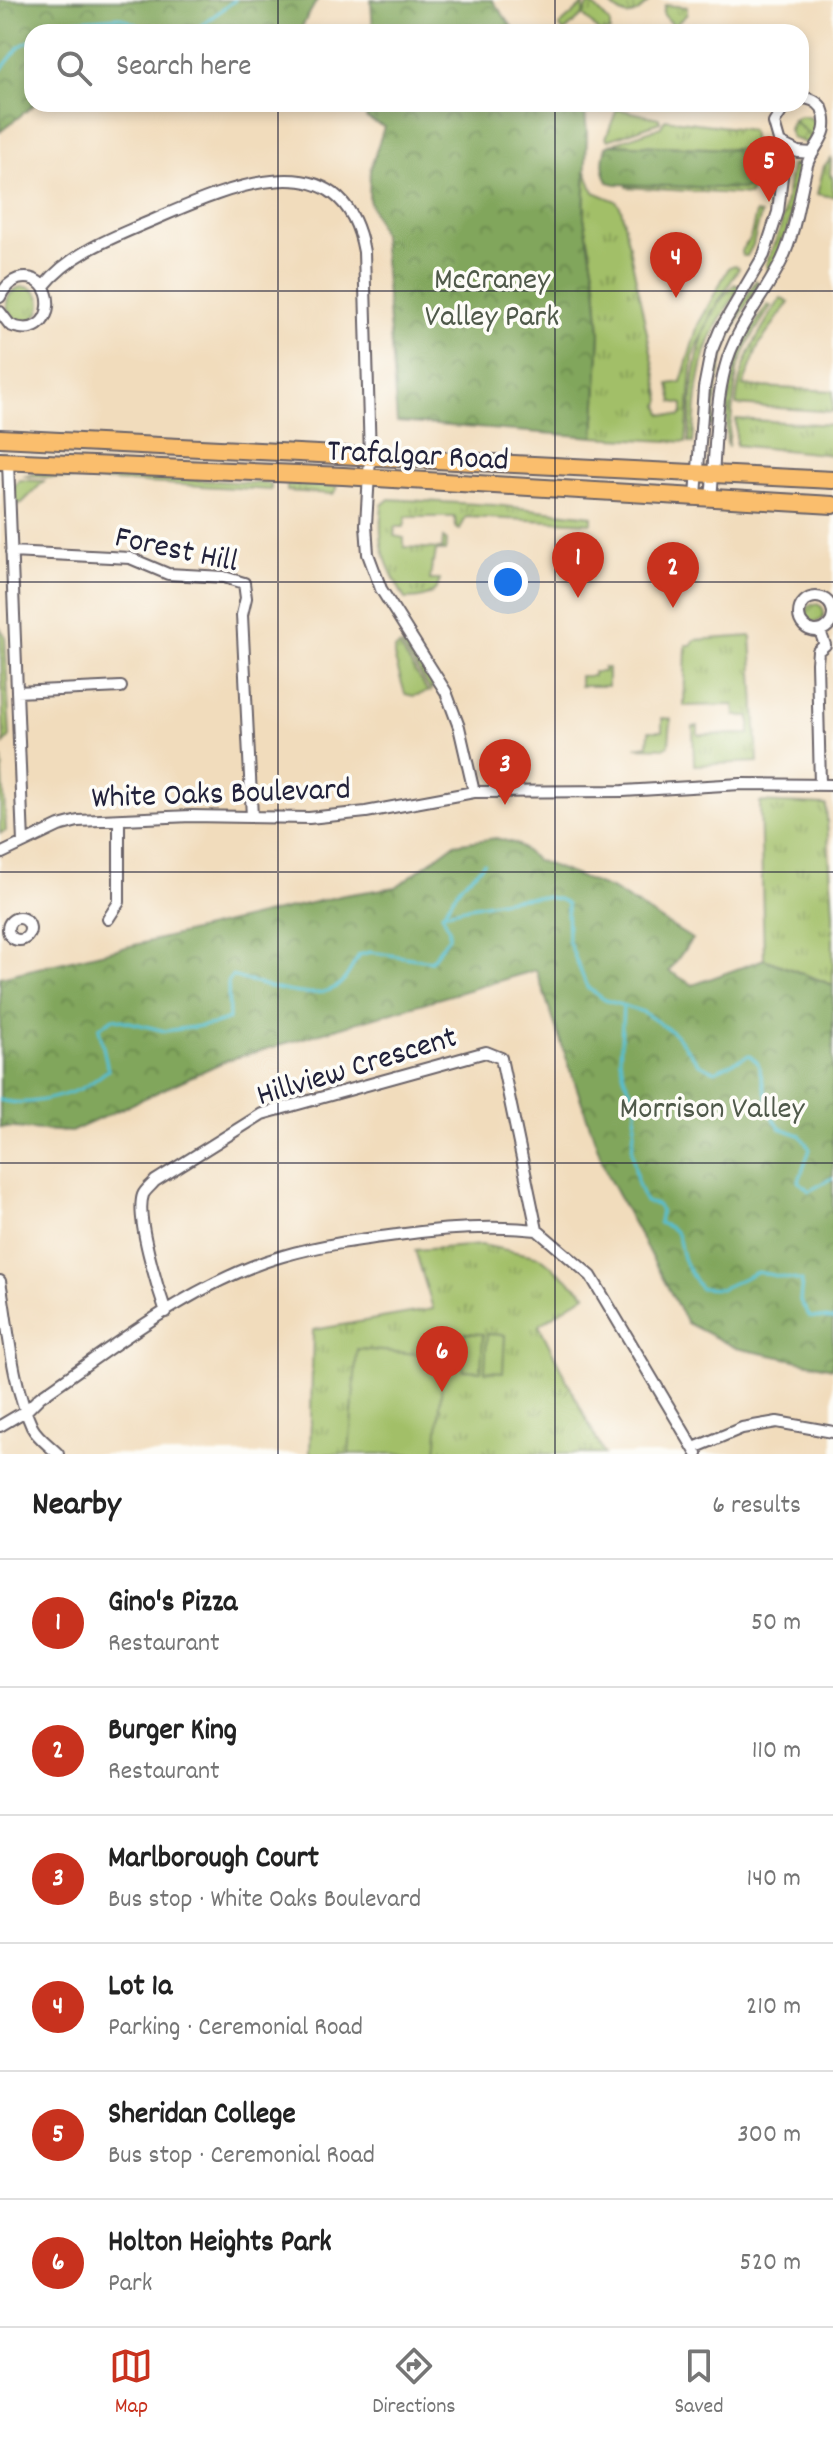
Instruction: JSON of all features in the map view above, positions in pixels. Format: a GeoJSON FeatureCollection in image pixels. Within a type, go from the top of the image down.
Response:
{"type":"FeatureCollection","features":[{"type":"Feature","properties":{"kind":"main road","name":"Trafalgar Road"},"geometry":{"type":"LineString","coordinates":[[0,438],[833,480]]}},
{"type":"Feature","properties":{"kind":"main road","name":"Trafalgar Road"},"geometry":{"type":"LineString","coordinates":[[4,461],[370,478],[833,505]]}},
{"type":"Feature","properties":{"kind":"street"},"geometry":{"type":"LineString","coordinates":[[706,474],[725,368],[739,333],[788,247],[808,163],[813,153],[827,140],[830,122],[818,104],[809,101]]}},
{"type":"Feature","properties":{"kind":"street"},"geometry":{"type":"LineString","coordinates":[[704,496],[706,370],[715,341],[764,255],[772,235],[784,174],[784,150],[775,133],[774,123],[781,112]]}},
{"type":"Feature","properties":{"kind":"street"},"geometry":{"type":"LineString","coordinates":[[780,142],[798,152],[813,153]]}},
{"type":"Feature","properties":{"kind":"street"},"geometry":{"type":"LineString","coordinates":[[43,287],[62,267],[81,254],[235,186],[281,179],[315,184],[330,191],[352,214],[361,233],[364,252],[370,457],[366,525],[368,554],[374,573],[454,709],[474,792]]}},
{"type":"Feature","properties":{"kind":"street"},"geometry":{"type":"LineString","coordinates":[[0,297],[8,284],[15,280],[32,280],[43,287],[48,295],[49,309],[36,326],[23,329],[6,321],[0,312]]}},
{"type":"Feature","properties":{"kind":"street"},"geometry":{"type":"LineString","coordinates":[[4,461],[11,552],[23,843]]}},
{"type":"Feature","properties":{"kind":"street","name":"Forest Hill"},"geometry":{"type":"LineString","coordinates":[[11,552],[130,558],[168,574],[224,577],[244,583],[246,598],[242,615],[252,817]]}},
{"type":"Feature","properties":{"kind":"street"},"geometry":{"type":"LineString","coordinates":[[820,631],[829,645],[818,651],[817,663],[820,784]]}},
{"type":"Feature","properties":{"kind":"street"},"geometry":{"type":"LineString","coordinates":[[17,692],[121,687]]}},
{"type":"Feature","properties":{"kind":"street","name":"White Oaks Boulevard"},"geometry":{"type":"LineString","coordinates":[[0,854],[59,826],[78,821],[191,816],[309,818],[366,812],[474,792],[833,785]]}},
{"type":"Feature","properties":{"kind":"street"},"geometry":{"type":"LineString","coordinates":[[108,919],[119,902],[119,820]]}},
{"type":"Feature","properties":{"kind":"street","name":"Hillview Crescent"},"geometry":{"type":"LineString","coordinates":[[166,1312],[151,1268],[141,1205],[143,1193],[155,1181],[262,1114],[486,1052],[501,1058],[537,1230]]}},
{"type":"Feature","properties":{"kind":"street"},"geometry":{"type":"LineString","coordinates":[[0,1426],[166,1312],[234,1275],[281,1256],[336,1243],[443,1229],[502,1226],[537,1230],[591,1276],[696,1451],[742,1428],[777,1422],[833,1432]]}},
{"type":"Feature","properties":{"kind":"street"},"geometry":{"type":"LineString","coordinates":[[0,1281],[13,1370],[33,1429],[58,1454]]}},
{"type":"Feature","properties":{"kind":"green space"},"geometry":{"type":"Polygon","coordinates":[[[0,0],[317,0],[304,24],[24,24],[25,112],[0,132],[0,0]]]}},
{"type":"Feature","properties":{"kind":"green space"},"geometry":{"type":"Polygon","coordinates":[[[371,0],[492,0],[510,24],[372,24],[371,0]]]}},
{"type":"Feature","properties":{"kind":"green space"},"geometry":{"type":"Polygon","coordinates":[[[606,0],[651,0],[633,14],[624,15],[606,0]]]}},
{"type":"Feature","properties":{"kind":"green space"},"geometry":{"type":"Polygon","coordinates":[[[584,4],[583,15],[573,24],[561,24],[584,4]]]}},
{"type":"Feature","properties":{"kind":"green space"},"geometry":{"type":"Polygon","coordinates":[[[589,4],[610,24],[591,24],[583,15],[589,4]]]}},
{"type":"Feature","properties":{"kind":"green space"},"geometry":{"type":"Polygon","coordinates":[[[665,5],[687,7],[687,14],[676,24],[672,24],[663,14],[665,5]]]}},
{"type":"Feature","properties":{"kind":"green space","name":"McCraney Valley Park"},"geometry":{"type":"Polygon","coordinates":[[[367,112],[585,112],[584,217],[596,283],[600,334],[594,437],[397,422],[382,235],[369,200],[370,170],[384,127],[366,118],[367,112]]]}},
{"type":"Feature","properties":{"kind":"green space"},"geometry":{"type":"Polygon","coordinates":[[[616,112],[659,118],[660,122],[608,140],[606,138],[616,112]]]}},
{"type":"Feature","properties":{"kind":"green space"},"geometry":{"type":"Polygon","coordinates":[[[800,116],[809,117],[815,123],[813,139],[793,120],[800,116]]]}},
{"type":"Feature","properties":{"kind":"green space"},"geometry":{"type":"Polygon","coordinates":[[[665,119],[751,130],[754,150],[611,144],[661,127],[665,119]]]}},
{"type":"Feature","properties":{"kind":"green space"},"geometry":{"type":"Polygon","coordinates":[[[793,120],[813,139],[805,143],[792,138],[789,129],[793,120]]]}},
{"type":"Feature","properties":{"kind":"green space"},"geometry":{"type":"Polygon","coordinates":[[[611,144],[754,150],[761,161],[759,181],[741,189],[608,182],[603,160],[606,147],[611,144]]]}},
{"type":"Feature","properties":{"kind":"green space"},"geometry":{"type":"Polygon","coordinates":[[[831,159],[833,197],[817,194],[824,166],[831,159]]]}},
{"type":"Feature","properties":{"kind":"green space"},"geometry":{"type":"Polygon","coordinates":[[[792,164],[801,166],[793,206],[778,257],[772,269],[768,270],[766,264],[781,227],[792,164]]]}},
{"type":"Feature","properties":{"kind":"green space"},"geometry":{"type":"Polygon","coordinates":[[[586,171],[594,192],[616,201],[621,208],[662,414],[680,416],[683,413],[683,404],[673,402],[669,384],[681,382],[698,325],[729,267],[735,265],[739,268],[711,314],[693,357],[686,442],[594,437],[600,334],[596,283],[584,217],[586,171]]]}},
{"type":"Feature","properties":{"kind":"green space"},"geometry":{"type":"Polygon","coordinates":[[[626,184],[741,189],[752,186],[750,195],[626,187],[626,184]]]}},
{"type":"Feature","properties":{"kind":"green space"},"geometry":{"type":"Polygon","coordinates":[[[756,213],[761,214],[753,245],[747,256],[742,256],[741,251],[750,239],[756,213]]]}},
{"type":"Feature","properties":{"kind":"green space"},"geometry":{"type":"Polygon","coordinates":[[[756,280],[759,284],[738,319],[725,352],[717,386],[713,426],[709,426],[712,367],[718,344],[756,280]]]}},
{"type":"Feature","properties":{"kind":"green space"},"geometry":{"type":"Polygon","coordinates":[[[735,284],[740,287],[708,344],[698,386],[693,443],[689,442],[694,379],[703,337],[721,300],[735,284]]]}},
{"type":"Feature","properties":{"kind":"green space"},"geometry":{"type":"Polygon","coordinates":[[[24,287],[36,292],[41,304],[36,316],[24,321],[12,316],[7,304],[12,292],[24,287]]]}},
{"type":"Feature","properties":{"kind":"green space"},"geometry":{"type":"Polygon","coordinates":[[[781,298],[789,302],[759,345],[743,386],[833,391],[833,412],[736,405],[746,361],[781,298]]]}},
{"type":"Feature","properties":{"kind":"green space"},"geometry":{"type":"Polygon","coordinates":[[[768,304],[771,306],[748,343],[737,371],[728,447],[727,416],[734,370],[744,344],[768,304]]]}},
{"type":"Feature","properties":{"kind":"green space"},"geometry":{"type":"Polygon","coordinates":[[[736,419],[833,425],[833,455],[736,445],[736,419]]]}},
{"type":"Feature","properties":{"kind":"green space"},"geometry":{"type":"Polygon","coordinates":[[[39,472],[271,484],[271,490],[23,476],[39,472]]]}},
{"type":"Feature","properties":{"kind":"green space"},"geometry":{"type":"Polygon","coordinates":[[[19,480],[44,481],[22,503],[13,505],[13,488],[19,480]]]}},
{"type":"Feature","properties":{"kind":"green space"},"geometry":{"type":"Polygon","coordinates":[[[287,484],[337,486],[337,489],[333,494],[287,491],[287,484]]]}},
{"type":"Feature","properties":{"kind":"green space"},"geometry":{"type":"Polygon","coordinates":[[[389,499],[494,505],[592,516],[592,523],[466,517],[460,530],[456,528],[455,517],[406,517],[404,527],[395,527],[394,536],[404,538],[404,547],[442,549],[443,538],[447,541],[445,551],[436,551],[432,563],[430,580],[440,580],[438,586],[422,597],[405,599],[392,575],[382,544],[382,505],[389,499]]]}},
{"type":"Feature","properties":{"kind":"green space"},"geometry":{"type":"Polygon","coordinates":[[[811,604],[819,604],[824,613],[822,620],[811,622],[806,617],[806,609],[811,604]]]}},
{"type":"Feature","properties":{"kind":"green space"},"geometry":{"type":"Polygon","coordinates":[[[0,628],[5,635],[10,737],[4,744],[0,628]]]}},
{"type":"Feature","properties":{"kind":"green space"},"geometry":{"type":"Polygon","coordinates":[[[751,636],[758,762],[694,765],[693,727],[698,726],[698,735],[750,734],[750,716],[735,716],[734,705],[684,706],[686,645],[691,645],[695,640],[751,636]]]}},
{"type":"Feature","properties":{"kind":"green space"},"geometry":{"type":"Polygon","coordinates":[[[406,645],[433,684],[431,691],[402,646],[406,645]]]}},
{"type":"Feature","properties":{"kind":"green space"},"geometry":{"type":"Polygon","coordinates":[[[399,646],[428,692],[414,696],[405,694],[394,656],[399,646]]]}},
{"type":"Feature","properties":{"kind":"green space"},"geometry":{"type":"Polygon","coordinates":[[[603,668],[608,668],[608,686],[580,686],[580,676],[593,676],[593,672],[603,672],[603,668]]]}},
{"type":"Feature","properties":{"kind":"green space"},"geometry":{"type":"Polygon","coordinates":[[[662,718],[671,719],[669,745],[664,748],[635,747],[648,745],[649,731],[662,731],[662,718]]]}},
{"type":"Feature","properties":{"kind":"green space"},"geometry":{"type":"Polygon","coordinates":[[[0,759],[6,831],[0,833],[0,759]]]}},
{"type":"Feature","properties":{"kind":"green space"},"geometry":{"type":"Polygon","coordinates":[[[760,802],[826,805],[833,913],[833,985],[764,959],[760,802]]]}},
{"type":"Feature","properties":{"kind":"green space","name":"Morrison Valley"},"geometry":{"type":"Polygon","coordinates":[[[496,838],[517,844],[536,860],[613,890],[692,939],[669,971],[693,985],[764,959],[833,985],[833,1368],[736,1348],[687,1323],[607,1175],[536,970],[225,1061],[71,1132],[0,1127],[0,977],[344,895],[396,887],[454,844],[496,838]]]}},
{"type":"Feature","properties":{"kind":"green space"},"geometry":{"type":"Polygon","coordinates":[[[482,1245],[540,1257],[586,1294],[539,1325],[604,1454],[310,1454],[313,1330],[433,1309],[415,1250],[482,1245]]]}},
{"type":"Feature","properties":{"kind":"green space"},"geometry":{"type":"Polygon","coordinates":[[[465,1333],[483,1334],[481,1371],[463,1370],[465,1333]]]}},
{"type":"Feature","properties":{"kind":"green space"},"geometry":{"type":"Polygon","coordinates":[[[487,1334],[505,1335],[503,1372],[485,1371],[487,1334]]]}},
{"type":"Feature","properties":{"kind":"green space"},"geometry":{"type":"Polygon","coordinates":[[[357,1349],[444,1356],[436,1454],[349,1454],[357,1349]]]}},
{"type":"Feature","properties":{"kind":"waterway"},"geometry":{"type":"LineString","coordinates":[[203,24],[235,0]]}},
{"type":"Feature","properties":{"kind":"waterway"},"geometry":{"type":"LineString","coordinates":[[62,24],[120,17],[136,24]]}},
{"type":"Feature","properties":{"kind":"waterway"},"geometry":{"type":"LineString","coordinates":[[0,71],[24,44]]}},
{"type":"Feature","properties":{"kind":"waterway"},"geometry":{"type":"LineString","coordinates":[[444,911],[461,885],[484,863]]}},
{"type":"Feature","properties":{"kind":"waterway"},"geometry":{"type":"LineString","coordinates":[[0,1100],[30,1102],[52,1098],[95,1080],[108,1070],[99,1028],[113,1018],[165,1031],[215,1024],[229,1019],[228,981],[232,976],[288,991],[319,993],[342,982],[359,955],[370,952],[431,961],[449,937],[442,913],[507,900],[543,897],[567,904],[568,940],[587,987],[605,1000],[643,1012],[675,1034],[699,1064],[715,1071],[749,1055],[758,1063],[771,1115],[780,1128],[800,1135],[810,1149],[799,1181],[809,1191],[833,1178]]}},
{"type":"Feature","properties":{"kind":"waterway"},"geometry":{"type":"LineString","coordinates":[[623,1006],[620,1060],[637,1103],[632,1151],[637,1181],[645,1202],[657,1205],[661,1210],[659,1223],[676,1232],[685,1262],[700,1288],[720,1289],[757,1272],[802,1281],[800,1301],[810,1317],[833,1319]]}},
{"type":"Feature","properties":{"kind":"place","name":"Sheridan College"},"geometry":{"type":"Point","coordinates":[769,202]}},
{"type":"Feature","properties":{"kind":"place","name":"Lot 1a"},"geometry":{"type":"Point","coordinates":[676,298]}},
{"type":"Feature","properties":{"kind":"place","name":"Gino's Pizza"},"geometry":{"type":"Point","coordinates":[578,598]}},
{"type":"Feature","properties":{"kind":"place","name":"Burger King"},"geometry":{"type":"Point","coordinates":[673,608]}},
{"type":"Feature","properties":{"kind":"place","name":"Marlborough Court"},"geometry":{"type":"Point","coordinates":[505,805]}},
{"type":"Feature","properties":{"kind":"place","name":"Holton Heights Park"},"geometry":{"type":"Point","coordinates":[442,1392]}}]}
